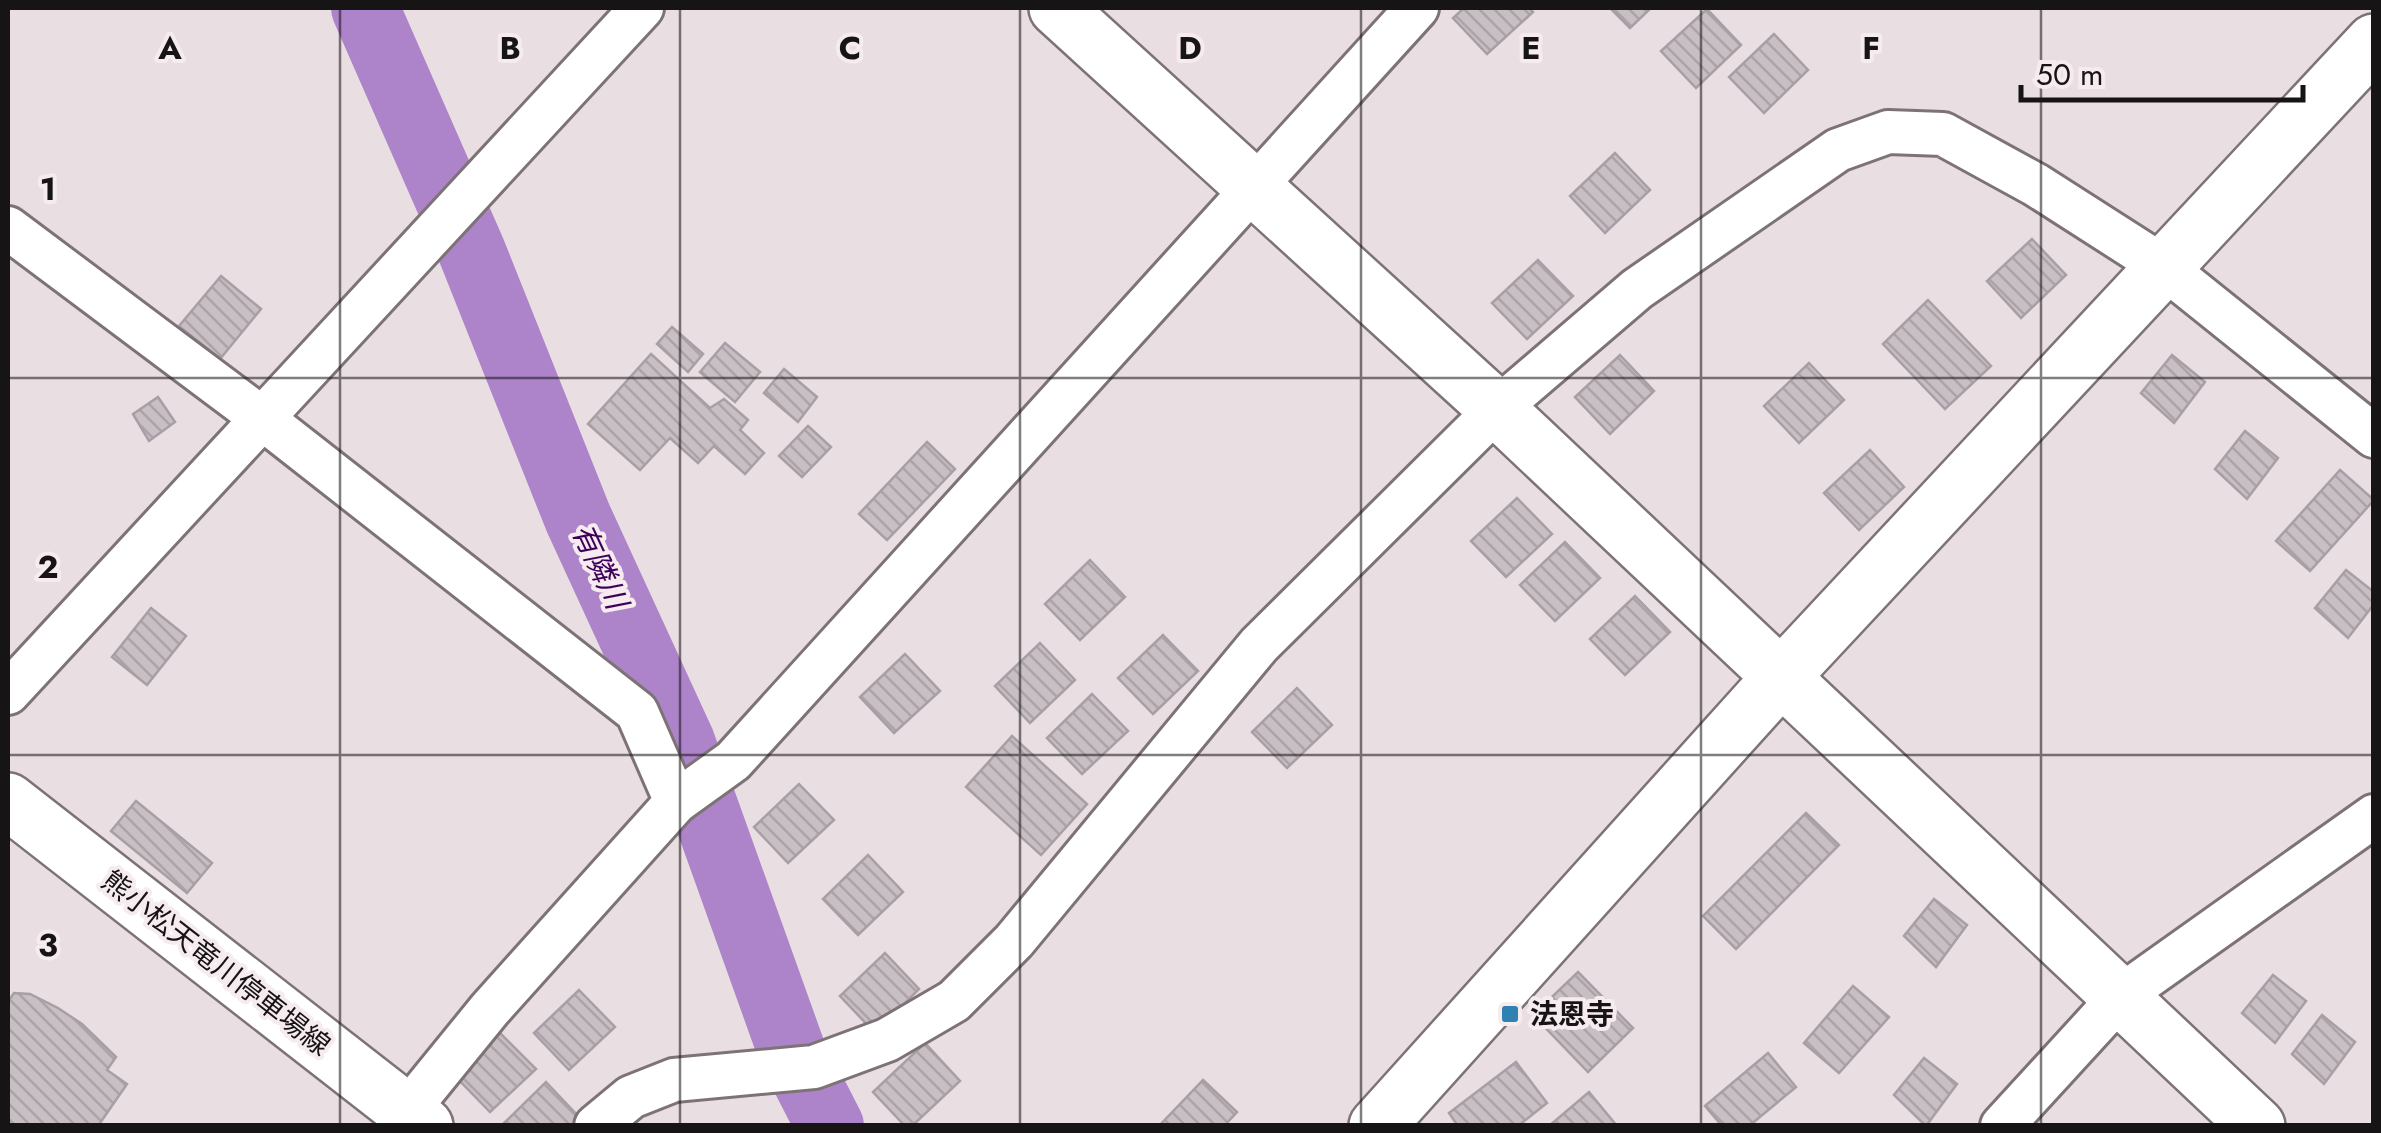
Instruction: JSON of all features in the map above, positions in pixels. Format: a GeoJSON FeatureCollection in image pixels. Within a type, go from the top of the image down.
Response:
{"type":"FeatureCollection","features":[{"type":"Feature","properties":{"kind":"street"},"geometry":{"type":"LineString","coordinates":[[8,693],[642,8]]}},
{"type":"Feature","properties":{"kind":"street"},"geometry":{"type":"LineString","coordinates":[[1057,8],[1498,408],[2122,994],[2257,1126]]}},
{"type":"Feature","properties":{"kind":"street"},"geometry":{"type":"LineString","coordinates":[[416,1118],[490,1009],[677,802],[734,761],[1417,8]]}},
{"type":"Feature","properties":{"kind":"street"},"geometry":{"type":"LineString","coordinates":[[1377,1126],[1783,675],[2161,265],[2374,42]]}},
{"type":"Feature","properties":{"kind":"street"},"geometry":{"type":"LineString","coordinates":[[596,1126],[630,1097],[674,1080],[804,1069],[888,1040],[954,1000],[1014,941],[1259,645],[1498,408],[1637,288],[1838,150],[1888,132],[1943,134],[2036,184],[2161,265],[2374,436]]}},
{"type":"Feature","properties":{"kind":"street"},"geometry":{"type":"LineString","coordinates":[[8,228],[263,419],[637,712],[677,802]]}},
{"type":"Feature","properties":{"kind":"street","name":"熊小松天竜川停車場線"},"geometry":{"type":"LineString","coordinates":[[8,801],[416,1118]]}},
{"type":"Feature","properties":{"kind":"street"},"geometry":{"type":"LineString","coordinates":[[2002,1126],[2122,994],[2374,816]]}},
{"type":"Feature","properties":{"kind":"building"},"geometry":{"type":"Polygon","coordinates":[[[1464,8],[1529,8],[1533,12],[1487,54],[1453,18],[1464,8]]]}},
{"type":"Feature","properties":{"kind":"building"},"geometry":{"type":"Polygon","coordinates":[[[1610,8],[1651,8],[1630,28],[1610,8]]]}},
{"type":"Feature","properties":{"kind":"building"},"geometry":{"type":"Polygon","coordinates":[[[1707,9],[1741,45],[1696,88],[1661,51],[1707,9]]]}},
{"type":"Feature","properties":{"kind":"building"},"geometry":{"type":"Polygon","coordinates":[[[1774,34],[1808,70],[1764,113],[1729,77],[1774,34]]]}},
{"type":"Feature","properties":{"kind":"building"},"geometry":{"type":"Polygon","coordinates":[[[1615,153],[1650,190],[1605,233],[1570,196],[1615,153]]]}},
{"type":"Feature","properties":{"kind":"building"},"geometry":{"type":"Polygon","coordinates":[[[2032,239],[2066,275],[2021,318],[1987,281],[2032,239]]]}},
{"type":"Feature","properties":{"kind":"building"},"geometry":{"type":"Polygon","coordinates":[[[1538,260],[1573,296],[1527,339],[1492,303],[1538,260]]]}},
{"type":"Feature","properties":{"kind":"building"},"geometry":{"type":"Polygon","coordinates":[[[221,276],[261,309],[220,359],[179,326],[221,276]]]}},
{"type":"Feature","properties":{"kind":"building"},"geometry":{"type":"Polygon","coordinates":[[[1928,300],[1991,366],[1945,409],[1883,344],[1928,300]]]}},
{"type":"Feature","properties":{"kind":"building"},"geometry":{"type":"Polygon","coordinates":[[[672,327],[703,354],[688,372],[657,344],[672,327]]]}},
{"type":"Feature","properties":{"kind":"building"},"geometry":{"type":"Polygon","coordinates":[[[725,343],[760,372],[735,402],[700,372],[725,343]]]}},
{"type":"Feature","properties":{"kind":"building"},"geometry":{"type":"Polygon","coordinates":[[[651,354],[710,408],[724,399],[748,420],[740,430],[764,453],[745,474],[714,446],[698,463],[670,438],[640,470],[588,424],[651,354]]]}},
{"type":"Feature","properties":{"kind":"building"},"geometry":{"type":"Polygon","coordinates":[[[1620,355],[1654,391],[1610,434],[1575,397],[1620,355]]]}},
{"type":"Feature","properties":{"kind":"building"},"geometry":{"type":"Polygon","coordinates":[[[2172,355],[2205,382],[2174,423],[2141,393],[2172,355]]]}},
{"type":"Feature","properties":{"kind":"building"},"geometry":{"type":"Polygon","coordinates":[[[1809,363],[1844,400],[1799,443],[1764,406],[1809,363]]]}},
{"type":"Feature","properties":{"kind":"building"},"geometry":{"type":"Polygon","coordinates":[[[784,369],[817,397],[798,422],[764,393],[784,369]]]}},
{"type":"Feature","properties":{"kind":"building"},"geometry":{"type":"Polygon","coordinates":[[[158,397],[175,422],[149,441],[133,414],[158,397]]]}},
{"type":"Feature","properties":{"kind":"building"},"geometry":{"type":"Polygon","coordinates":[[[808,426],[831,447],[802,477],[779,456],[808,426]]]}},
{"type":"Feature","properties":{"kind":"building"},"geometry":{"type":"Polygon","coordinates":[[[2245,431],[2278,458],[2247,499],[2215,469],[2245,431]]]}},
{"type":"Feature","properties":{"kind":"building"},"geometry":{"type":"Polygon","coordinates":[[[927,442],[955,469],[887,540],[859,514],[927,442]]]}},
{"type":"Feature","properties":{"kind":"building"},"geometry":{"type":"Polygon","coordinates":[[[1870,450],[1904,487],[1859,530],[1824,493],[1870,450]]]}},
{"type":"Feature","properties":{"kind":"building"},"geometry":{"type":"Polygon","coordinates":[[[2340,470],[2374,500],[2310,571],[2276,541],[2340,470]]]}},
{"type":"Feature","properties":{"kind":"building"},"geometry":{"type":"Polygon","coordinates":[[[1517,498],[1552,534],[1506,577],[1471,541],[1517,498]]]}},
{"type":"Feature","properties":{"kind":"building"},"geometry":{"type":"Polygon","coordinates":[[[1565,542],[1600,578],[1555,621],[1520,585],[1565,542]]]}},
{"type":"Feature","properties":{"kind":"building"},"geometry":{"type":"Polygon","coordinates":[[[1090,560],[1125,597],[1080,640],[1045,604],[1090,560]]]}},
{"type":"Feature","properties":{"kind":"building"},"geometry":{"type":"Polygon","coordinates":[[[2346,570],[2374,592],[2374,604],[2348,638],[2315,608],[2346,570]]]}},
{"type":"Feature","properties":{"kind":"building"},"geometry":{"type":"Polygon","coordinates":[[[1635,596],[1670,632],[1625,675],[1590,639],[1635,596]]]}},
{"type":"Feature","properties":{"kind":"building"},"geometry":{"type":"Polygon","coordinates":[[[151,608],[186,636],[147,685],[112,657],[151,608]]]}},
{"type":"Feature","properties":{"kind":"building"},"geometry":{"type":"Polygon","coordinates":[[[1163,635],[1198,671],[1153,714],[1118,678],[1163,635]]]}},
{"type":"Feature","properties":{"kind":"building"},"geometry":{"type":"Polygon","coordinates":[[[1040,643],[1075,680],[1030,723],[995,686],[1040,643]]]}},
{"type":"Feature","properties":{"kind":"building"},"geometry":{"type":"Polygon","coordinates":[[[905,654],[940,691],[894,733],[860,697],[905,654]]]}},
{"type":"Feature","properties":{"kind":"building"},"geometry":{"type":"Polygon","coordinates":[[[1297,688],[1332,725],[1287,768],[1252,732],[1297,688]]]}},
{"type":"Feature","properties":{"kind":"building"},"geometry":{"type":"Polygon","coordinates":[[[1092,694],[1128,731],[1082,774],[1047,738],[1092,694]]]}},
{"type":"Feature","properties":{"kind":"building"},"geometry":{"type":"Polygon","coordinates":[[[1012,736],[1087,804],[1041,855],[966,787],[1012,736]]]}},
{"type":"Feature","properties":{"kind":"building"},"geometry":{"type":"Polygon","coordinates":[[[799,784],[834,820],[788,863],[754,827],[799,784]]]}},
{"type":"Feature","properties":{"kind":"building"},"geometry":{"type":"Polygon","coordinates":[[[136,801],[212,863],[187,893],[111,831],[136,801]]]}},
{"type":"Feature","properties":{"kind":"building"},"geometry":{"type":"Polygon","coordinates":[[[1806,813],[1839,845],[1736,949],[1703,916],[1806,813]]]}},
{"type":"Feature","properties":{"kind":"building"},"geometry":{"type":"Polygon","coordinates":[[[868,855],[903,892],[858,935],[823,899],[868,855]]]}},
{"type":"Feature","properties":{"kind":"building"},"geometry":{"type":"Polygon","coordinates":[[[1934,899],[1967,925],[1936,967],[1904,936],[1934,899]]]}},
{"type":"Feature","properties":{"kind":"building"},"geometry":{"type":"Polygon","coordinates":[[[885,953],[919,989],[875,1033],[840,996],[885,953]]]}},
{"type":"Feature","properties":{"kind":"building"},"geometry":{"type":"Polygon","coordinates":[[[1578,972],[1633,1028],[1588,1072],[1533,1015],[1578,972]]]}},
{"type":"Feature","properties":{"kind":"building"},"geometry":{"type":"Polygon","coordinates":[[[2273,975],[2306,1001],[2275,1043],[2242,1013],[2273,975]]]}},
{"type":"Feature","properties":{"kind":"building"},"geometry":{"type":"Polygon","coordinates":[[[1853,986],[1889,1017],[1839,1073],[1804,1043],[1853,986]]]}},
{"type":"Feature","properties":{"kind":"building"},"geometry":{"type":"Polygon","coordinates":[[[579,990],[615,1027],[569,1070],[534,1033],[579,990]]]}},
{"type":"Feature","properties":{"kind":"building"},"geometry":{"type":"Polygon","coordinates":[[[14,993],[30,994],[58,1008],[82,1024],[116,1057],[107,1070],[127,1084],[98,1126],[8,1126],[8,1002],[14,993]]]}},
{"type":"Feature","properties":{"kind":"building"},"geometry":{"type":"Polygon","coordinates":[[[2322,1015],[2355,1042],[2324,1084],[2292,1054],[2322,1015]]]}},
{"type":"Feature","properties":{"kind":"building"},"geometry":{"type":"Polygon","coordinates":[[[500,1033],[536,1069],[490,1112],[455,1076],[500,1033]]]}},
{"type":"Feature","properties":{"kind":"building"},"geometry":{"type":"Polygon","coordinates":[[[925,1043],[960,1081],[912,1126],[905,1126],[873,1092],[925,1043]]]}},
{"type":"Feature","properties":{"kind":"building"},"geometry":{"type":"Polygon","coordinates":[[[1768,1053],[1796,1087],[1749,1126],[1722,1126],[1705,1106],[1768,1053]]]}},
{"type":"Feature","properties":{"kind":"building"},"geometry":{"type":"Polygon","coordinates":[[[1924,1058],[1957,1084],[1926,1126],[1894,1095],[1924,1058]]]}},
{"type":"Feature","properties":{"kind":"building"},"geometry":{"type":"Polygon","coordinates":[[[1516,1062],[1547,1103],[1518,1126],[1458,1126],[1449,1113],[1516,1062]]]}},
{"type":"Feature","properties":{"kind":"building"},"geometry":{"type":"Polygon","coordinates":[[[1203,1080],[1237,1112],[1224,1126],[1159,1126],[1203,1080]]]}},
{"type":"Feature","properties":{"kind":"building"},"geometry":{"type":"Polygon","coordinates":[[[546,1082],[581,1119],[575,1126],[502,1125],[546,1082]]]}},
{"type":"Feature","properties":{"kind":"building"},"geometry":{"type":"Polygon","coordinates":[[[1589,1092],[1617,1126],[1549,1126],[1589,1092]]]}},
{"type":"Feature","properties":{"kind":"waterway","name":"有隣川"},"geometry":{"type":"LineString","coordinates":[[365,8],[472,252],[578,518],[681,742],[792,1052],[830,1126]]}},
{"type":"Feature","properties":{"kind":"place","name":"法恩寺"},"geometry":{"type":"Point","coordinates":[1510,1014]}}]}
